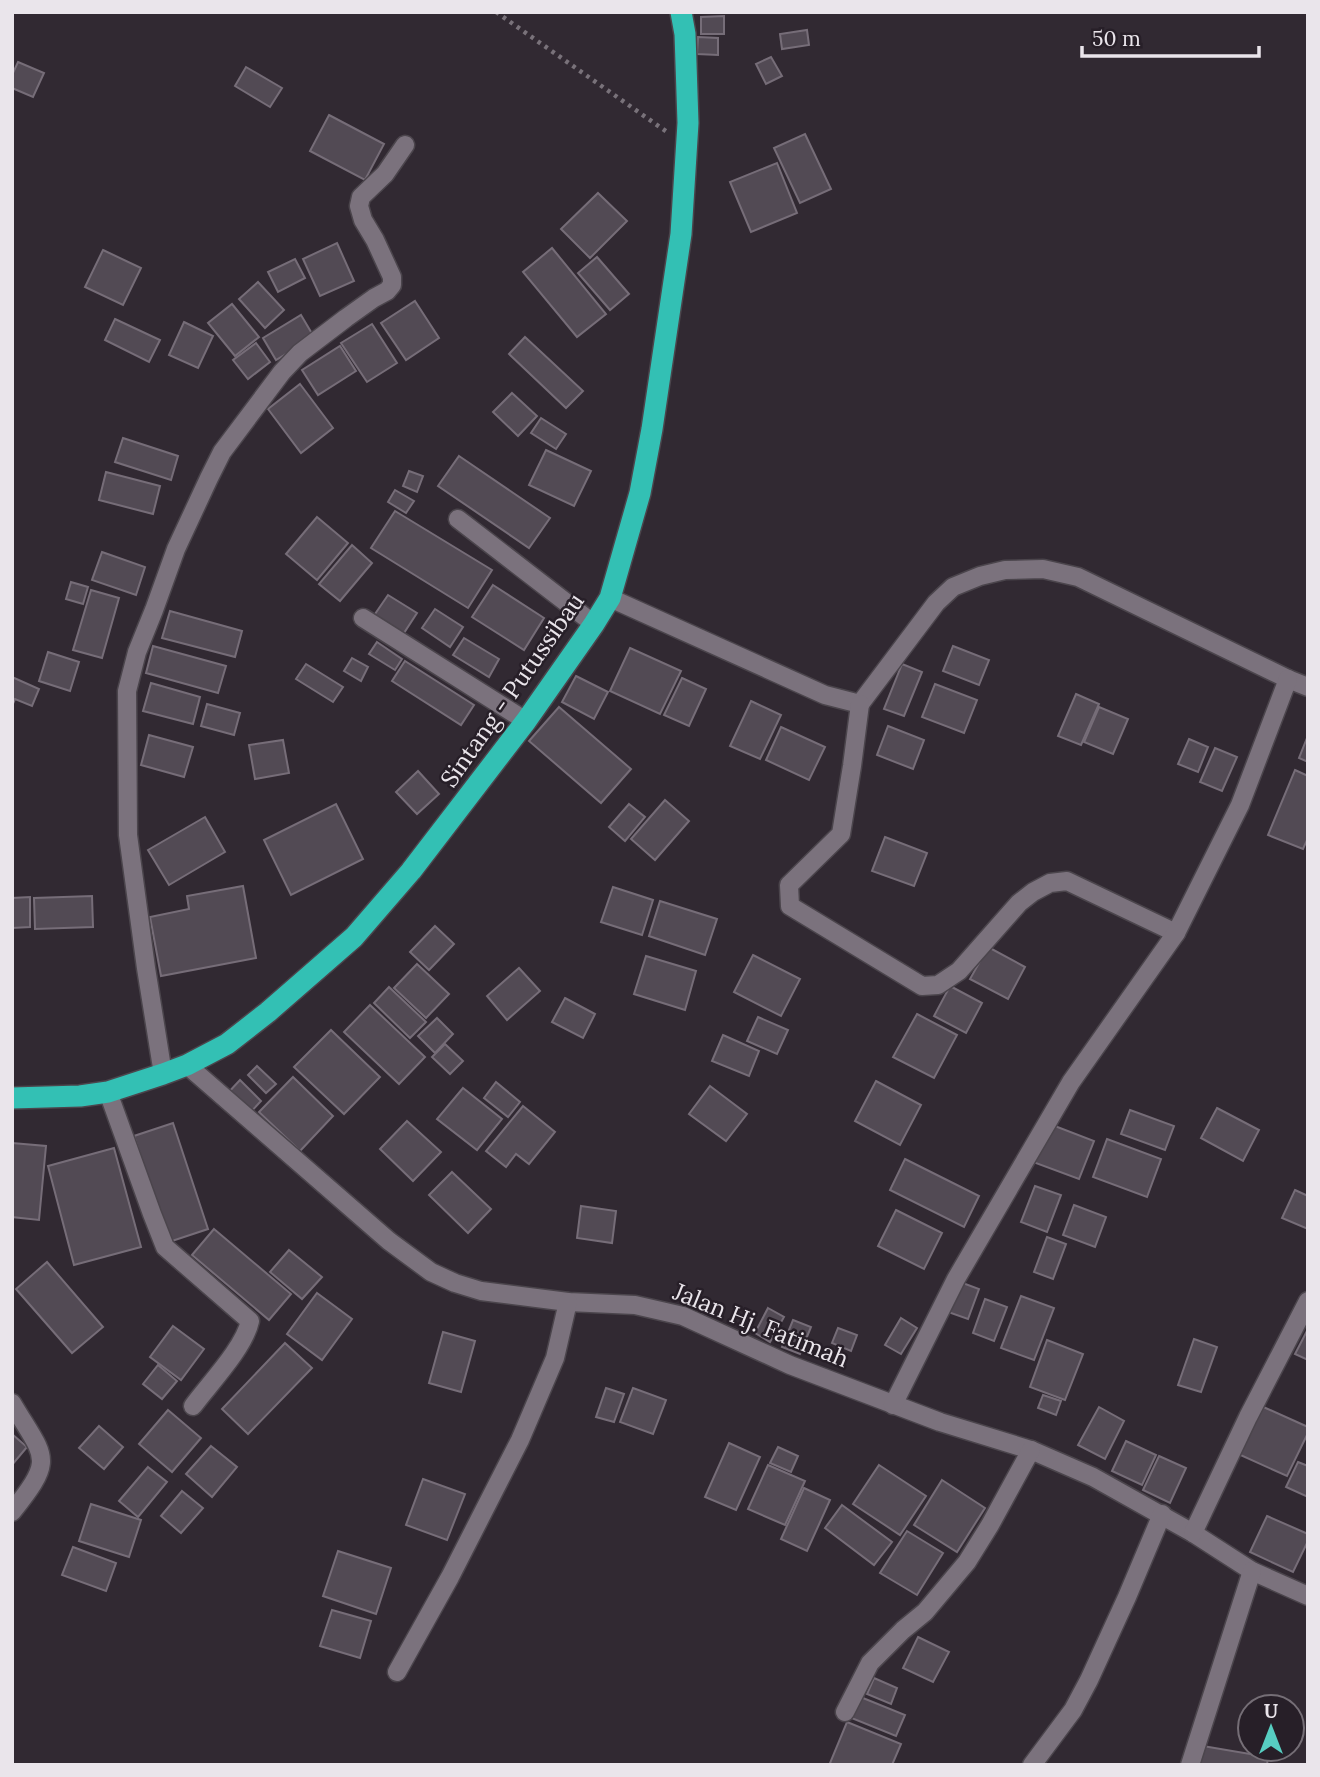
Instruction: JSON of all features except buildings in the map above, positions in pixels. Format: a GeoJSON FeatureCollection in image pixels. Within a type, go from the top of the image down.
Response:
{"type":"FeatureCollection","features":[{"type":"Feature","properties":{"kind":"highway","name":"Sintang - Putussibau"},"geometry":{"type":"LineString","coordinates":[[12,1098],[80,1096],[108,1092],[163,1074],[227,1044],[268,1012],[354,937],[411,871],[526,721],[594,624],[610,598],[640,493],[681,234],[687,147],[685,34],[681,12]]}},
{"type":"Feature","properties":{"kind":"street"},"geometry":{"type":"LineString","coordinates":[[163,1074],[128,835],[127,691],[137,652],[176,549],[222,452],[282,372],[300,353],[392,285],[392,277],[363,220],[359,206],[361,197],[385,174],[405,145]]}},
{"type":"Feature","properties":{"kind":"street"},"geometry":{"type":"LineString","coordinates":[[458,519],[594,624]]}},
{"type":"Feature","properties":{"kind":"street"},"geometry":{"type":"LineString","coordinates":[[1176,933],[1067,881],[1050,883],[1019,903],[959,971],[937,985],[922,986],[790,906],[789,885],[841,834],[860,704],[936,603],[953,587],[981,576],[1005,570],[1043,569],[1078,577],[1308,687]]}},
{"type":"Feature","properties":{"kind":"street"},"geometry":{"type":"LineString","coordinates":[[610,598],[825,695],[860,704]]}},
{"type":"Feature","properties":{"kind":"street"},"geometry":{"type":"LineString","coordinates":[[363,618],[526,721]]}},
{"type":"Feature","properties":{"kind":"street"},"geometry":{"type":"LineString","coordinates":[[893,1405],[956,1279],[1071,1082],[1176,933],[1189,910],[1240,805],[1288,679]]}},
{"type":"Feature","properties":{"kind":"street","name":"Jalan Hj. Fatimah"},"geometry":{"type":"LineString","coordinates":[[187,1065],[388,1241],[431,1272],[481,1291],[568,1303],[635,1305],[683,1316],[790,1365],[940,1422],[1031,1450],[1093,1477],[1162,1514],[1252,1571],[1308,1596]]}},
{"type":"Feature","properties":{"kind":"street"},"geometry":{"type":"LineString","coordinates":[[108,1092],[165,1247],[250,1321],[248,1331],[237,1348],[192,1406]]}},
{"type":"Feature","properties":{"kind":"street"},"geometry":{"type":"LineString","coordinates":[[1193,1533],[1248,1417],[1308,1301]]}},
{"type":"Feature","properties":{"kind":"street"},"geometry":{"type":"LineString","coordinates":[[397,1672],[450,1577],[520,1440],[555,1358],[568,1303]]}},
{"type":"Feature","properties":{"kind":"street"},"geometry":{"type":"LineString","coordinates":[[12,1403],[42,1456],[41,1470],[32,1487],[12,1512]]}},
{"type":"Feature","properties":{"kind":"street"},"geometry":{"type":"LineString","coordinates":[[845,1712],[870,1662],[925,1612],[967,1562],[1031,1450]]}},
{"type":"Feature","properties":{"kind":"street"},"geometry":{"type":"LineString","coordinates":[[1032,1765],[1073,1710],[1089,1680],[1162,1514]]}},
{"type":"Feature","properties":{"kind":"street"},"geometry":{"type":"LineString","coordinates":[[1190,1765],[1252,1571]]}},
{"type":"Feature","properties":{"kind":"path"},"geometry":{"type":"LineString","coordinates":[[496,12],[687,147]]}}]}
